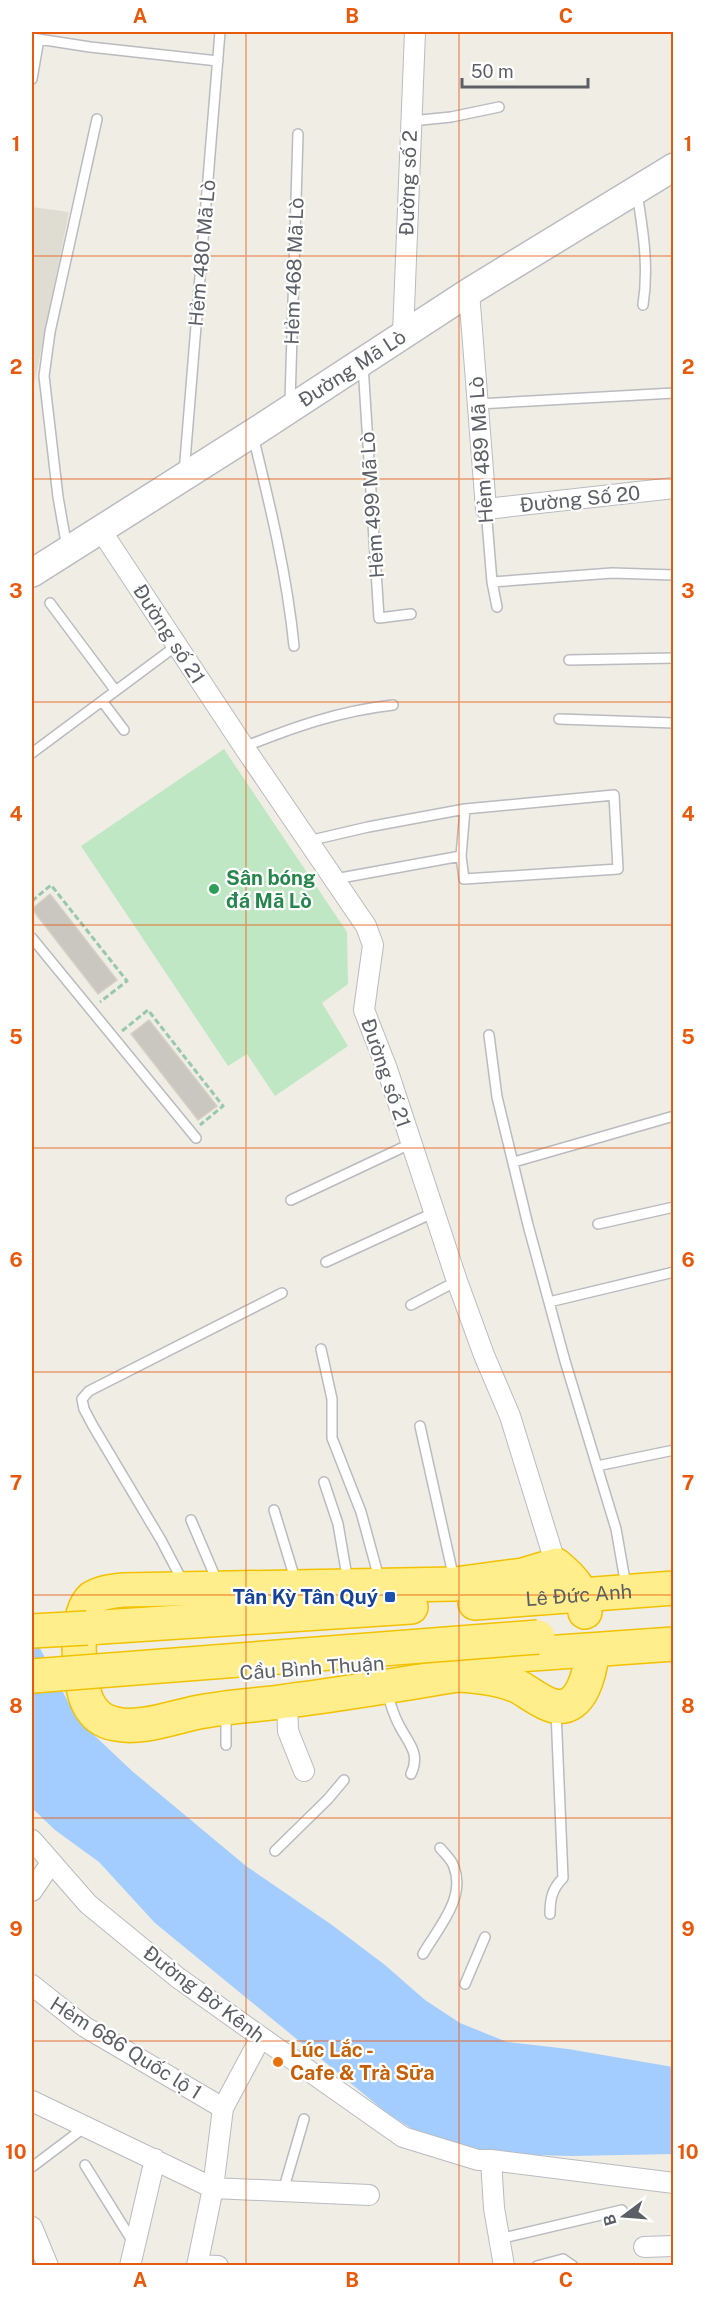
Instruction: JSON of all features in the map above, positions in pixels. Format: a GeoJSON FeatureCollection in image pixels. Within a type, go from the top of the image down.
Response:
{"type":"FeatureCollection","features":[{"type":"Feature","properties":{"kind":"highway"},"geometry":{"type":"LineString","coordinates":[[584,1603],[566,1573],[556,1565],[523,1575],[455,1584],[123,1590],[101,1594],[92,1599],[81,1619],[79,1630],[78,1643],[85,1696],[97,1716],[117,1725],[152,1722],[226,1707],[286,1701],[458,1675],[481,1676],[518,1687],[555,1707],[568,1704],[583,1690],[588,1678],[593,1651],[674,1644]]}},
{"type":"Feature","properties":{"kind":"highway","name":"Lê Đức Anh"},"geometry":{"type":"LineString","coordinates":[[537,1625],[584,1603],[627,1591],[674,1588]]}},
{"type":"Feature","properties":{"kind":"highway","name":"Lê Đức Anh"},"geometry":{"type":"LineString","coordinates":[[32,1631],[482,1602],[584,1603],[674,1608]]}},
{"type":"Feature","properties":{"kind":"highway","name":"Lê Đức Anh"},"geometry":{"type":"LineString","coordinates":[[537,1625],[674,1629]]}},
{"type":"Feature","properties":{"kind":"highway","name":"Cầu Bình Thuận"},"geometry":{"type":"LineString","coordinates":[[32,1654],[537,1625]]}},
{"type":"Feature","properties":{"kind":"highway","name":"Cầu Bình Thuận"},"geometry":{"type":"LineString","coordinates":[[32,1676],[537,1625]]}},
{"type":"Feature","properties":{"kind":"highway","name":"Cầu Bình Thuận"},"geometry":{"type":"LineString","coordinates":[[32,1690],[141,1680],[593,1651]]}},
{"type":"Feature","properties":{"kind":"main road","name":"Đường Mã Lò"},"geometry":{"type":"LineString","coordinates":[[32,573],[469,292],[674,167]]}},
{"type":"Feature","properties":{"kind":"street","name":"Đường số 2"},"geometry":{"type":"LineString","coordinates":[[403,334],[414,32]]}},
{"type":"Feature","properties":{"kind":"street","name":"Hẻm 489 Mã Lò"},"geometry":{"type":"LineString","coordinates":[[469,292],[486,509]]}},
{"type":"Feature","properties":{"kind":"street","name":"Đường Số 20"},"geometry":{"type":"LineString","coordinates":[[486,509],[674,488]]}},
{"type":"Feature","properties":{"kind":"street","name":"Đường số 21"},"geometry":{"type":"LineString","coordinates":[[100,529],[176,646],[366,926],[372,945],[364,1010],[387,1069],[457,1281],[484,1355],[510,1416],[556,1565]]}},
{"type":"Feature","properties":{"kind":"street"},"geometry":{"type":"LineString","coordinates":[[286,1701],[288,1731],[304,1771]]}},
{"type":"Feature","properties":{"kind":"street","name":"Đường Bờ Kênh"},"geometry":{"type":"LineString","coordinates":[[32,1840],[88,1904],[177,1977],[404,2137],[478,2160],[674,2183]]}},
{"type":"Feature","properties":{"kind":"street"},"geometry":{"type":"LineString","coordinates":[[32,1891],[51,1863]]}},
{"type":"Feature","properties":{"kind":"street","name":"Hẻm 686 Quốc lộ 1"},"geometry":{"type":"LineString","coordinates":[[32,1985],[86,2026],[223,2108]]}},
{"type":"Feature","properties":{"kind":"street"},"geometry":{"type":"LineString","coordinates":[[218,2265],[197,2265],[213,2188],[223,2108],[261,2037]]}},
{"type":"Feature","properties":{"kind":"street"},"geometry":{"type":"LineString","coordinates":[[32,2101],[213,2188],[369,2195]]}},
{"type":"Feature","properties":{"kind":"street"},"geometry":{"type":"LineString","coordinates":[[130,2265],[155,2159]]}},
{"type":"Feature","properties":{"kind":"street"},"geometry":{"type":"LineString","coordinates":[[491,2160],[504,2265]]}},
{"type":"Feature","properties":{"kind":"street"},"geometry":{"type":"LineString","coordinates":[[32,2227],[48,2265]]}},
{"type":"Feature","properties":{"kind":"street"},"geometry":{"type":"LineString","coordinates":[[644,2247],[674,2246]]}},
{"type":"Feature","properties":{"kind":"lane","name":"Hẻm 480 Mã Lò"},"geometry":{"type":"LineString","coordinates":[[184,475],[220,32]]}},
{"type":"Feature","properties":{"kind":"lane"},"geometry":{"type":"LineString","coordinates":[[32,79],[35,38],[90,47],[218,61]]}},
{"type":"Feature","properties":{"kind":"lane"},"geometry":{"type":"LineString","coordinates":[[411,121],[451,117],[499,107]]}},
{"type":"Feature","properties":{"kind":"lane"},"geometry":{"type":"LineString","coordinates":[[68,550],[58,497],[44,376],[50,332],[97,119]]}},
{"type":"Feature","properties":{"kind":"lane","name":"Hẻm 468 Mã Lò"},"geometry":{"type":"LineString","coordinates":[[290,408],[298,134]]}},
{"type":"Feature","properties":{"kind":"lane"},"geometry":{"type":"LineString","coordinates":[[637,190],[644,235],[647,280],[643,304]]}},
{"type":"Feature","properties":{"kind":"lane","name":"Hẻm 499 Mã Lò"},"geometry":{"type":"LineString","coordinates":[[363,360],[379,618],[411,614]]}},
{"type":"Feature","properties":{"kind":"lane"},"geometry":{"type":"LineString","coordinates":[[478,404],[674,393]]}},
{"type":"Feature","properties":{"kind":"lane"},"geometry":{"type":"LineString","coordinates":[[253,433],[270,502],[290,603],[294,646]]}},
{"type":"Feature","properties":{"kind":"lane","name":"Hẻm 489 Mã Lò"},"geometry":{"type":"LineString","coordinates":[[486,509],[492,582],[497,607]]}},
{"type":"Feature","properties":{"kind":"lane"},"geometry":{"type":"LineString","coordinates":[[492,582],[612,573],[674,575]]}},
{"type":"Feature","properties":{"kind":"lane"},"geometry":{"type":"LineString","coordinates":[[50,603],[115,690]]}},
{"type":"Feature","properties":{"kind":"lane"},"geometry":{"type":"LineString","coordinates":[[32,753],[176,646]]}},
{"type":"Feature","properties":{"kind":"lane"},"geometry":{"type":"LineString","coordinates":[[569,660],[674,658]]}},
{"type":"Feature","properties":{"kind":"lane"},"geometry":{"type":"LineString","coordinates":[[102,701],[124,730]]}},
{"type":"Feature","properties":{"kind":"lane"},"geometry":{"type":"LineString","coordinates":[[244,747],[328,716],[362,708],[393,705]]}},
{"type":"Feature","properties":{"kind":"lane"},"geometry":{"type":"LineString","coordinates":[[559,719],[674,723]]}},
{"type":"Feature","properties":{"kind":"lane"},"geometry":{"type":"LineString","coordinates":[[308,841],[465,809],[614,795],[618,869],[464,879],[461,856],[465,809]]}},
{"type":"Feature","properties":{"kind":"lane"},"geometry":{"type":"LineString","coordinates":[[336,879],[461,856]]}},
{"type":"Feature","properties":{"kind":"lane"},"geometry":{"type":"LineString","coordinates":[[32,938],[193,1135]]}},
{"type":"Feature","properties":{"kind":"lane"},"geometry":{"type":"LineString","coordinates":[[489,1035],[497,1097],[549,1302],[616,1529],[627,1591]]}},
{"type":"Feature","properties":{"kind":"lane"},"geometry":{"type":"LineString","coordinates":[[514,1162],[674,1116]]}},
{"type":"Feature","properties":{"kind":"lane"},"geometry":{"type":"LineString","coordinates":[[291,1200],[410,1144]]}},
{"type":"Feature","properties":{"kind":"lane"},"geometry":{"type":"LineString","coordinates":[[598,1224],[674,1207]]}},
{"type":"Feature","properties":{"kind":"lane"},"geometry":{"type":"LineString","coordinates":[[326,1262],[433,1214]]}},
{"type":"Feature","properties":{"kind":"lane"},"geometry":{"type":"LineString","coordinates":[[549,1302],[674,1272]]}},
{"type":"Feature","properties":{"kind":"lane"},"geometry":{"type":"LineString","coordinates":[[411,1305],[457,1281]]}},
{"type":"Feature","properties":{"kind":"lane"},"geometry":{"type":"LineString","coordinates":[[186,1589],[161,1540],[88,1417],[82,1399],[88,1391],[282,1293]]}},
{"type":"Feature","properties":{"kind":"lane"},"geometry":{"type":"LineString","coordinates":[[321,1349],[332,1399],[332,1438],[361,1512],[381,1586]]}},
{"type":"Feature","properties":{"kind":"lane"},"geometry":{"type":"LineString","coordinates":[[420,1426],[455,1584]]}},
{"type":"Feature","properties":{"kind":"lane"},"geometry":{"type":"LineString","coordinates":[[597,1466],[674,1450]]}},
{"type":"Feature","properties":{"kind":"lane"},"geometry":{"type":"LineString","coordinates":[[324,1482],[338,1524],[349,1587]]}},
{"type":"Feature","properties":{"kind":"lane"},"geometry":{"type":"LineString","coordinates":[[274,1510],[297,1587]]}},
{"type":"Feature","properties":{"kind":"lane"},"geometry":{"type":"LineString","coordinates":[[191,1520],[220,1589]]}},
{"type":"Feature","properties":{"kind":"lane"},"geometry":{"type":"LineString","coordinates":[[386,1687],[398,1724],[412,1746],[416,1763],[411,1774]]}},
{"type":"Feature","properties":{"kind":"lane"},"geometry":{"type":"LineString","coordinates":[[226,1707],[226,1745]]}},
{"type":"Feature","properties":{"kind":"lane"},"geometry":{"type":"LineString","coordinates":[[550,1914],[554,1887],[563,1878],[555,1707]]}},
{"type":"Feature","properties":{"kind":"lane"},"geometry":{"type":"LineString","coordinates":[[275,1851],[344,1780]]}},
{"type":"Feature","properties":{"kind":"lane"},"geometry":{"type":"LineString","coordinates":[[423,1954],[454,1902],[458,1883],[454,1865],[440,1848]]}},
{"type":"Feature","properties":{"kind":"lane"},"geometry":{"type":"LineString","coordinates":[[465,1984],[485,1937]]}},
{"type":"Feature","properties":{"kind":"lane"},"geometry":{"type":"LineString","coordinates":[[283,2191],[304,2120]]}},
{"type":"Feature","properties":{"kind":"lane"},"geometry":{"type":"LineString","coordinates":[[32,2167],[86,2127]]}},
{"type":"Feature","properties":{"kind":"lane"},"geometry":{"type":"LineString","coordinates":[[85,2165],[135,2244]]}},
{"type":"Feature","properties":{"kind":"lane"},"geometry":{"type":"LineString","coordinates":[[499,2239],[622,2210]]}},
{"type":"Feature","properties":{"kind":"lane"},"geometry":{"type":"LineString","coordinates":[[537,2265],[563,2259],[573,2265]]}},
{"type":"Feature","properties":{"kind":"path"},"geometry":{"type":"LineString","coordinates":[[32,901],[51,885],[127,981],[90,1010]]}},
{"type":"Feature","properties":{"kind":"path"},"geometry":{"type":"LineString","coordinates":[[113,1038],[148,1010],[223,1106],[193,1135]]}},
{"type":"Feature","properties":{"kind":"shaded area"},"geometry":{"type":"Polygon","coordinates":[[[32,207],[69,212],[32,396],[32,207]]]}},
{"type":"Feature","properties":{"kind":"green space","name":"Sân bóng đá Mã Lò"},"geometry":{"type":"Polygon","coordinates":[[[224,749],[347,932],[348,984],[322,1003],[348,1046],[275,1096],[247,1054],[228,1066],[81,846],[224,749]]]}},
{"type":"Feature","properties":{"kind":"water"},"geometry":{"type":"Polygon","coordinates":[[[32,1633],[77,1719],[132,1771],[246,1866],[332,1925],[385,1965],[425,2000],[460,2023],[507,2042],[568,2049],[673,2067],[673,2154],[572,2156],[496,2154],[458,2149],[425,2137],[387,2113],[155,1923],[99,1862],[55,1830],[32,1808],[32,1633]]]}},
{"type":"Feature","properties":{"kind":"building"},"geometry":{"type":"Polygon","coordinates":[[[50,894],[117,980],[98,994],[32,909],[50,894]]]}},
{"type":"Feature","properties":{"kind":"building"},"geometry":{"type":"Polygon","coordinates":[[[149,1020],[217,1106],[198,1120],[131,1034],[149,1020]]]}},
{"type":"Feature","properties":{"kind":"place","name":"Sân bóng đá Mã Lò"},"geometry":{"type":"Point","coordinates":[214,889]}},
{"type":"Feature","properties":{"kind":"place","name":"Tân Kỳ Tân Quý"},"geometry":{"type":"Point","coordinates":[390,1597]}},
{"type":"Feature","properties":{"kind":"place","name":"Lúc Lắc - Cafe & Trà Sữa"},"geometry":{"type":"Point","coordinates":[278,2062]}}]}
